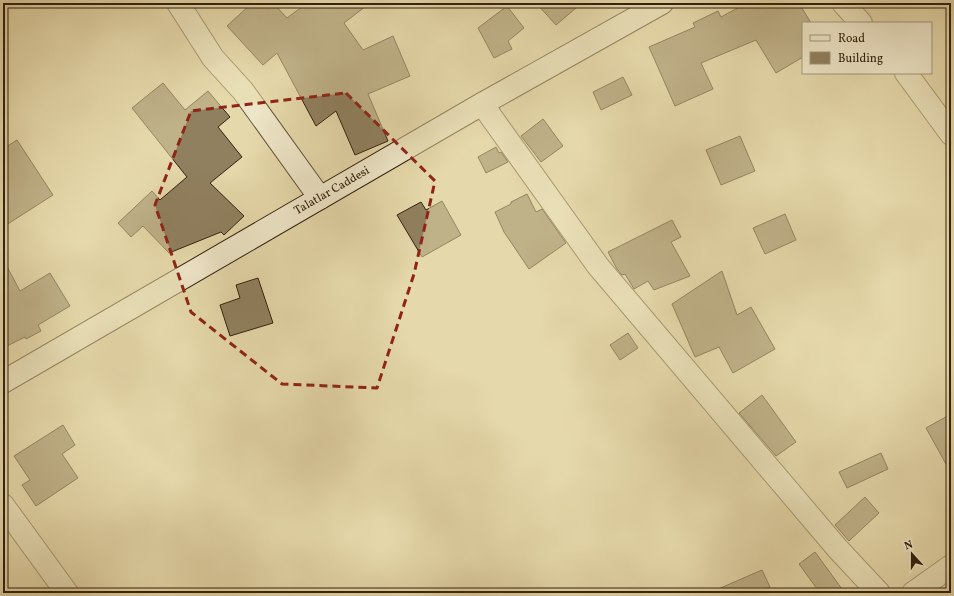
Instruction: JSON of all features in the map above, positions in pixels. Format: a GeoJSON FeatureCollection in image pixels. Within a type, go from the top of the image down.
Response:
{"type":"FeatureCollection","features":[{"type":"Feature","properties":{"kind":"street"},"geometry":{"type":"LineString","coordinates":[[178,3],[214,58],[243,91],[320,198]]}},
{"type":"Feature","properties":{"kind":"street","name":"Talatlar Caddesi"},"geometry":{"type":"LineString","coordinates":[[3,382],[482,104],[662,3]]}},
{"type":"Feature","properties":{"kind":"street"},"geometry":{"type":"LineString","coordinates":[[843,3],[860,22]]}},
{"type":"Feature","properties":{"kind":"street"},"geometry":{"type":"LineString","coordinates":[[907,74],[951,134]]}},
{"type":"Feature","properties":{"kind":"street"},"geometry":{"type":"LineString","coordinates":[[482,104],[598,266],[837,548],[879,593]]}},
{"type":"Feature","properties":{"kind":"street"},"geometry":{"type":"LineString","coordinates":[[3,505],[67,593]]}},
{"type":"Feature","properties":{"kind":"street"},"geometry":{"type":"LineString","coordinates":[[913,593],[951,566]]}},
{"type":"Feature","properties":{"kind":"highlighted area"},"geometry":{"type":"Polygon","coordinates":[[[346,93],[435,181],[414,274],[377,388],[282,384],[191,312],[155,205],[191,111],[346,93]]]}},
{"type":"Feature","properties":{"kind":"building"},"geometry":{"type":"Polygon","coordinates":[[[252,3],[273,3],[287,18],[307,3],[370,3],[344,23],[363,50],[393,36],[410,76],[368,94],[388,141],[355,155],[336,111],[316,126],[277,53],[263,65],[227,26],[252,3]]]}},
{"type":"Feature","properties":{"kind":"building"},"geometry":{"type":"Polygon","coordinates":[[[536,3],[582,3],[556,25],[536,3]]]}},
{"type":"Feature","properties":{"kind":"building"},"geometry":{"type":"Polygon","coordinates":[[[747,3],[799,3],[810,22],[802,22],[802,58],[776,73],[756,40],[701,63],[713,89],[675,106],[649,47],[695,27],[693,23],[718,11],[721,17],[747,3]]]}},
{"type":"Feature","properties":{"kind":"building"},"geometry":{"type":"Polygon","coordinates":[[[507,6],[524,28],[508,41],[512,49],[494,58],[478,28],[507,6]]]}},
{"type":"Feature","properties":{"kind":"building"},"geometry":{"type":"Polygon","coordinates":[[[623,77],[632,95],[601,110],[593,92],[623,77]]]}},
{"type":"Feature","properties":{"kind":"building"},"geometry":{"type":"Polygon","coordinates":[[[163,83],[185,110],[208,91],[230,117],[218,127],[242,157],[210,183],[244,216],[224,235],[221,232],[169,253],[143,226],[131,237],[118,223],[152,191],[160,200],[187,177],[132,108],[163,83]]]}},
{"type":"Feature","properties":{"kind":"building"},"geometry":{"type":"Polygon","coordinates":[[[543,119],[563,146],[541,162],[521,136],[543,119]]]}},
{"type":"Feature","properties":{"kind":"building"},"geometry":{"type":"Polygon","coordinates":[[[740,136],[755,171],[721,185],[706,150],[740,136]]]}},
{"type":"Feature","properties":{"kind":"building"},"geometry":{"type":"Polygon","coordinates":[[[17,140],[53,195],[3,227],[3,149],[17,140]]]}},
{"type":"Feature","properties":{"kind":"building"},"geometry":{"type":"Polygon","coordinates":[[[496,147],[499,153],[501,152],[508,162],[486,173],[478,157],[496,147]]]}},
{"type":"Feature","properties":{"kind":"building"},"geometry":{"type":"Polygon","coordinates":[[[527,194],[536,212],[542,209],[566,243],[529,269],[504,232],[495,212],[527,194]]]}},
{"type":"Feature","properties":{"kind":"building"},"geometry":{"type":"Polygon","coordinates":[[[442,201],[461,235],[422,257],[397,215],[421,202],[426,210],[442,201]]]}},
{"type":"Feature","properties":{"kind":"building"},"geometry":{"type":"Polygon","coordinates":[[[785,214],[796,240],[765,254],[753,228],[785,214]]]}},
{"type":"Feature","properties":{"kind":"building"},"geometry":{"type":"Polygon","coordinates":[[[672,220],[681,237],[671,242],[690,276],[654,290],[648,281],[634,289],[625,274],[622,275],[617,269],[608,252],[672,220]]]}},
{"type":"Feature","properties":{"kind":"building"},"geometry":{"type":"Polygon","coordinates":[[[3,259],[20,291],[50,273],[70,306],[38,325],[41,331],[3,348],[3,259]]]}},
{"type":"Feature","properties":{"kind":"building"},"geometry":{"type":"Polygon","coordinates":[[[722,271],[737,315],[751,307],[775,349],[733,373],[719,347],[695,357],[672,304],[722,271]]]}},
{"type":"Feature","properties":{"kind":"building"},"geometry":{"type":"Polygon","coordinates":[[[258,278],[273,323],[230,336],[220,305],[240,298],[236,285],[258,278]]]}},
{"type":"Feature","properties":{"kind":"building"},"geometry":{"type":"Polygon","coordinates":[[[628,333],[638,348],[620,360],[610,345],[628,333]]]}},
{"type":"Feature","properties":{"kind":"building"},"geometry":{"type":"Polygon","coordinates":[[[762,395],[796,442],[776,456],[739,413],[762,395]]]}},
{"type":"Feature","properties":{"kind":"building"},"geometry":{"type":"Polygon","coordinates":[[[951,414],[951,473],[926,428],[951,414]]]}},
{"type":"Feature","properties":{"kind":"building"},"geometry":{"type":"Polygon","coordinates":[[[63,425],[75,445],[62,454],[78,478],[36,506],[22,485],[30,480],[14,456],[63,425]]]}},
{"type":"Feature","properties":{"kind":"building"},"geometry":{"type":"Polygon","coordinates":[[[881,453],[888,469],[847,488],[839,472],[881,453]]]}},
{"type":"Feature","properties":{"kind":"building"},"geometry":{"type":"Polygon","coordinates":[[[865,497],[879,513],[849,541],[835,525],[865,497]]]}},
{"type":"Feature","properties":{"kind":"building"},"geometry":{"type":"Polygon","coordinates":[[[815,552],[845,593],[820,593],[799,564],[815,552]]]}},
{"type":"Feature","properties":{"kind":"building"},"geometry":{"type":"Polygon","coordinates":[[[762,570],[770,587],[757,593],[709,593],[762,570]]]}}]}
